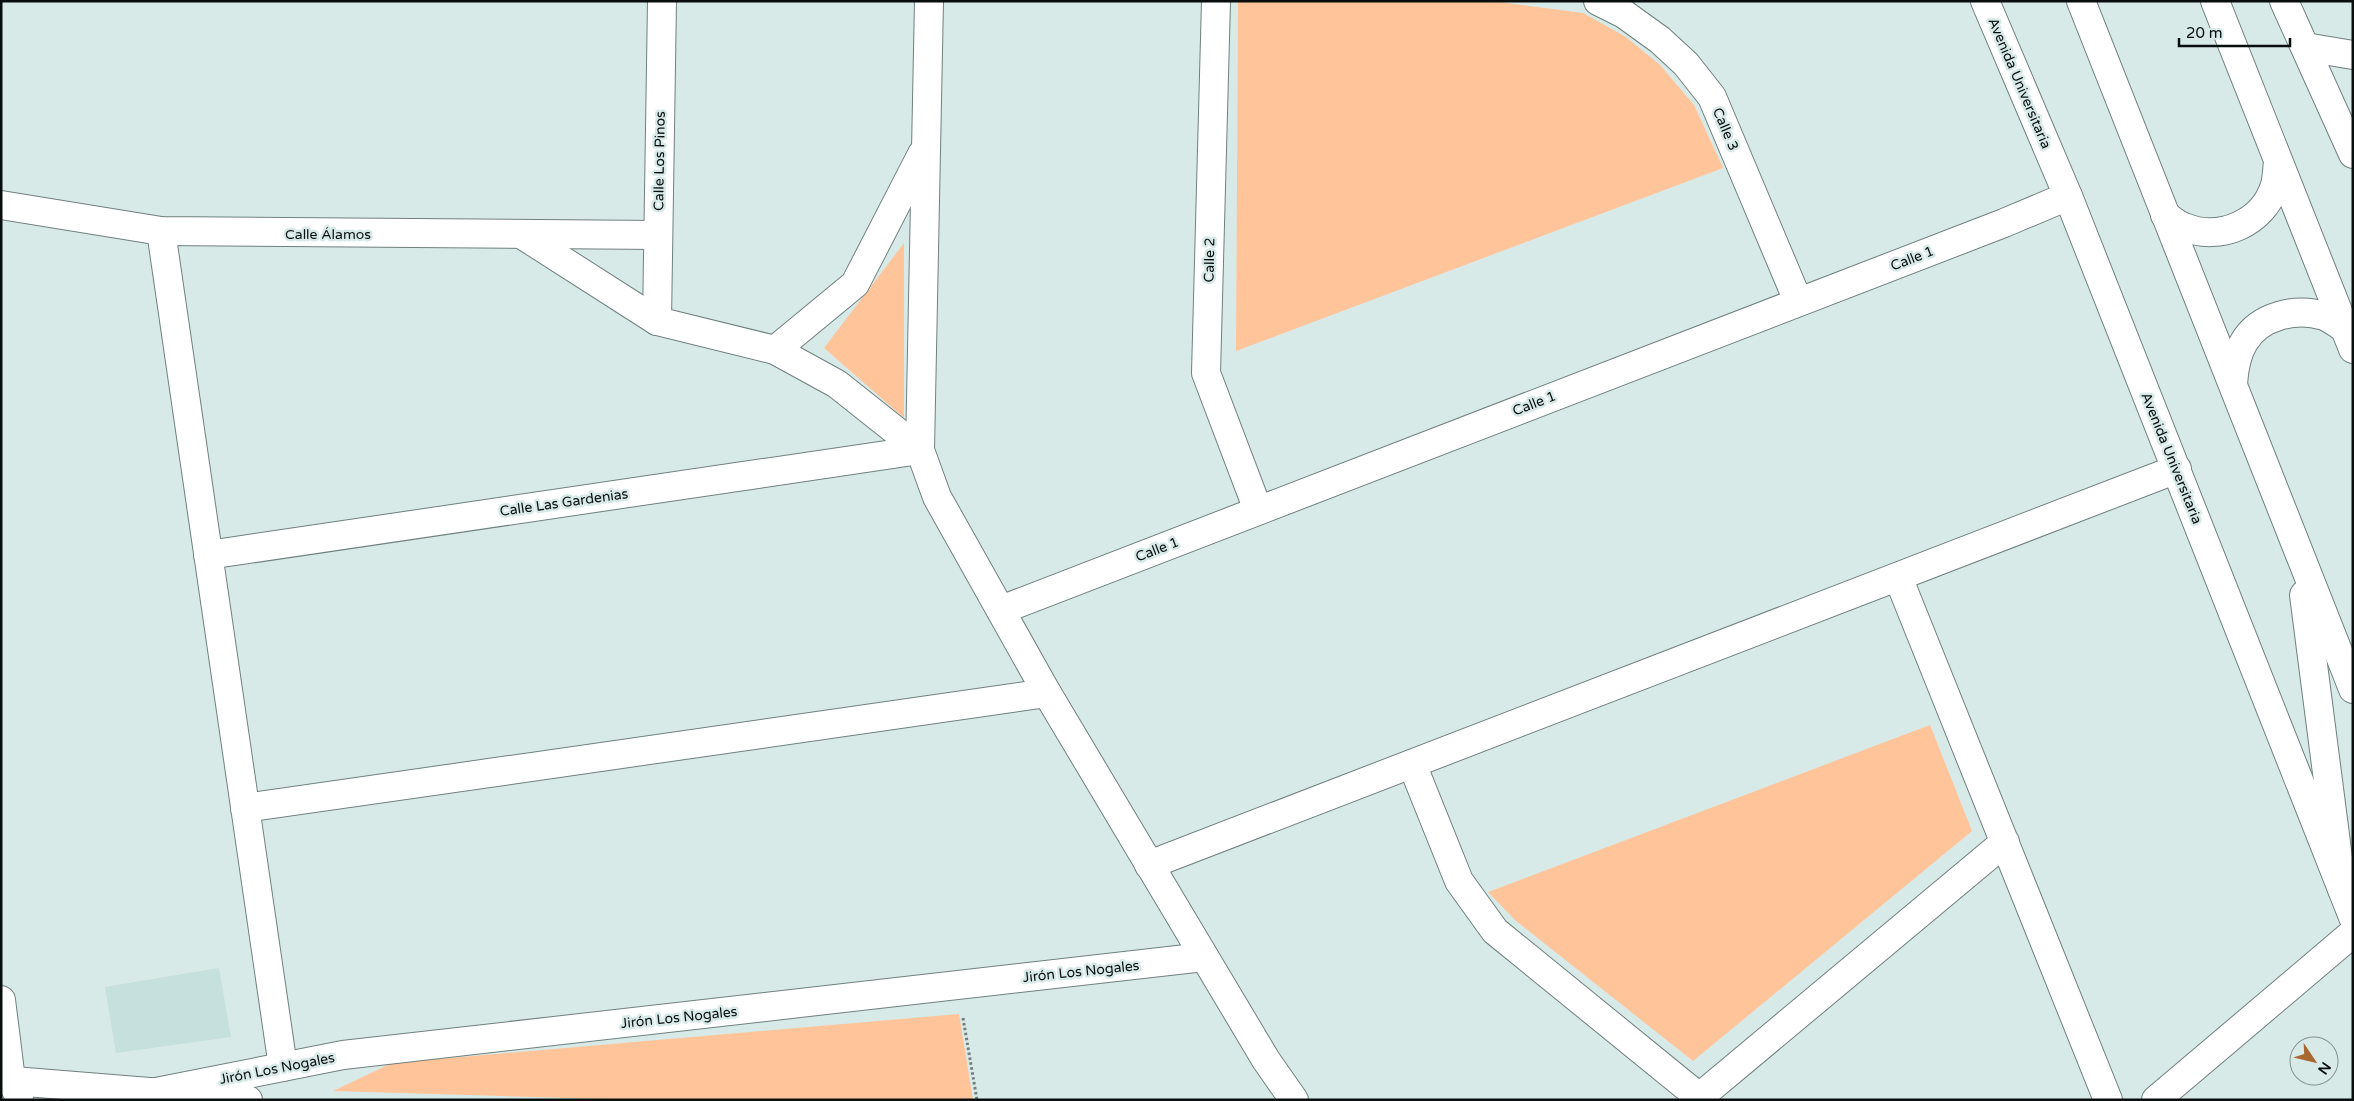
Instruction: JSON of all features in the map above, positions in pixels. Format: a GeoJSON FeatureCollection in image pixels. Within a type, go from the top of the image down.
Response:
{"type":"FeatureCollection","features":[{"type":"Feature","properties":{"kind":"street","name":"Calle Los Pinos"},"geometry":{"type":"LineString","coordinates":[[657,321],[662,1]]}},
{"type":"Feature","properties":{"kind":"street"},"geometry":{"type":"LineString","coordinates":[[929,1],[920,450],[937,497],[1047,693],[1266,1060],[1294,1100]]}},
{"type":"Feature","properties":{"kind":"street","name":"Calle 2"},"geometry":{"type":"LineString","coordinates":[[1216,1],[1206,373],[1258,510]]}},
{"type":"Feature","properties":{"kind":"street","name":"Calle 3"},"geometry":{"type":"LineString","coordinates":[[1598,1],[1624,14],[1660,40],[1686,64],[1712,97],[1798,301]]}},
{"type":"Feature","properties":{"kind":"street","name":"Avenida Universitaria"},"geometry":{"type":"LineString","coordinates":[[1985,1],[2068,196],[2353,917]]}},
{"type":"Feature","properties":{"kind":"street"},"geometry":{"type":"LineString","coordinates":[[2081,1],[2353,689]]}},
{"type":"Feature","properties":{"kind":"street"},"geometry":{"type":"LineString","coordinates":[[2216,1],[2348,339]]}},
{"type":"Feature","properties":{"kind":"street"},"geometry":{"type":"LineString","coordinates":[[2284,1],[2353,154]]}},
{"type":"Feature","properties":{"kind":"street"},"geometry":{"type":"LineString","coordinates":[[2305,47],[2353,55]]}},
{"type":"Feature","properties":{"kind":"street"},"geometry":{"type":"LineString","coordinates":[[775,350],[855,284],[926,148]]}},
{"type":"Feature","properties":{"kind":"street"},"geometry":{"type":"LineString","coordinates":[[2165,215],[2184,227],[2206,233],[2228,231],[2249,221],[2265,206],[2275,185],[2278,162]]}},
{"type":"Feature","properties":{"kind":"street","name":"Calle 1"},"geometry":{"type":"LineString","coordinates":[[1000,610],[1798,301],[2004,224],[2068,196]]}},
{"type":"Feature","properties":{"kind":"street","name":"Calle Álamos"},"geometry":{"type":"LineString","coordinates":[[1,205],[161,231],[658,235]]}},
{"type":"Feature","properties":{"kind":"street"},"geometry":{"type":"LineString","coordinates":[[161,231],[283,1067]]}},
{"type":"Feature","properties":{"kind":"street"},"geometry":{"type":"LineString","coordinates":[[521,234],[657,321],[775,350],[837,384],[920,450]]}},
{"type":"Feature","properties":{"kind":"street"},"geometry":{"type":"LineString","coordinates":[[2233,384],[2236,362],[2244,341],[2260,325],[2281,315],[2303,312],[2325,316],[2348,339]]}},
{"type":"Feature","properties":{"kind":"street","name":"Calle Las Gardenias"},"geometry":{"type":"LineString","coordinates":[[208,555],[920,450]]}},
{"type":"Feature","properties":{"kind":"street"},"geometry":{"type":"LineString","coordinates":[[1149,865],[2177,469]]}},
{"type":"Feature","properties":{"kind":"street"},"geometry":{"type":"LineString","coordinates":[[2299,554],[2342,889]]}},
{"type":"Feature","properties":{"kind":"street"},"geometry":{"type":"LineString","coordinates":[[1898,577],[2108,1100]]}},
{"type":"Feature","properties":{"kind":"street"},"geometry":{"type":"LineString","coordinates":[[245,808],[1047,693]]}},
{"type":"Feature","properties":{"kind":"street"},"geometry":{"type":"LineString","coordinates":[[1412,764],[1459,881],[1495,932],[1697,1099],[2005,842]]}},
{"type":"Feature","properties":{"kind":"street"},"geometry":{"type":"LineString","coordinates":[[2156,1100],[2353,933]]}},
{"type":"Feature","properties":{"kind":"street","name":"Jirón Los Nogales"},"geometry":{"type":"LineString","coordinates":[[156,1092],[344,1055],[1204,957]]}},
{"type":"Feature","properties":{"kind":"street"},"geometry":{"type":"LineString","coordinates":[[1,1000],[11,1087],[156,1092],[248,1100]]}},
{"type":"Feature","properties":{"kind":"path"},"geometry":{"type":"LineString","coordinates":[[958,985],[976,1100]]}},
{"type":"Feature","properties":{"kind":"shaded area"},"geometry":{"type":"Polygon","coordinates":[[[1238,1],[1492,1],[1583,13],[1626,37],[1660,65],[1694,105],[1723,168],[1236,351],[1238,1]]]}},
{"type":"Feature","properties":{"kind":"shaded area"},"geometry":{"type":"Polygon","coordinates":[[[904,243],[904,418],[824,348],[904,243]]]}},
{"type":"Feature","properties":{"kind":"shaded area"},"geometry":{"type":"Polygon","coordinates":[[[1930,725],[1972,831],[1693,1061],[1515,920],[1488,892],[1930,725]]]}},
{"type":"Feature","properties":{"kind":"shaded area"},"geometry":{"type":"Polygon","coordinates":[[[219,968],[231,1037],[116,1053],[105,987],[219,968]]]}},
{"type":"Feature","properties":{"kind":"shaded area"},"geometry":{"type":"Polygon","coordinates":[[[959,1014],[973,1100],[633,1100],[333,1091],[392,1063],[959,1014]]]}}]}
